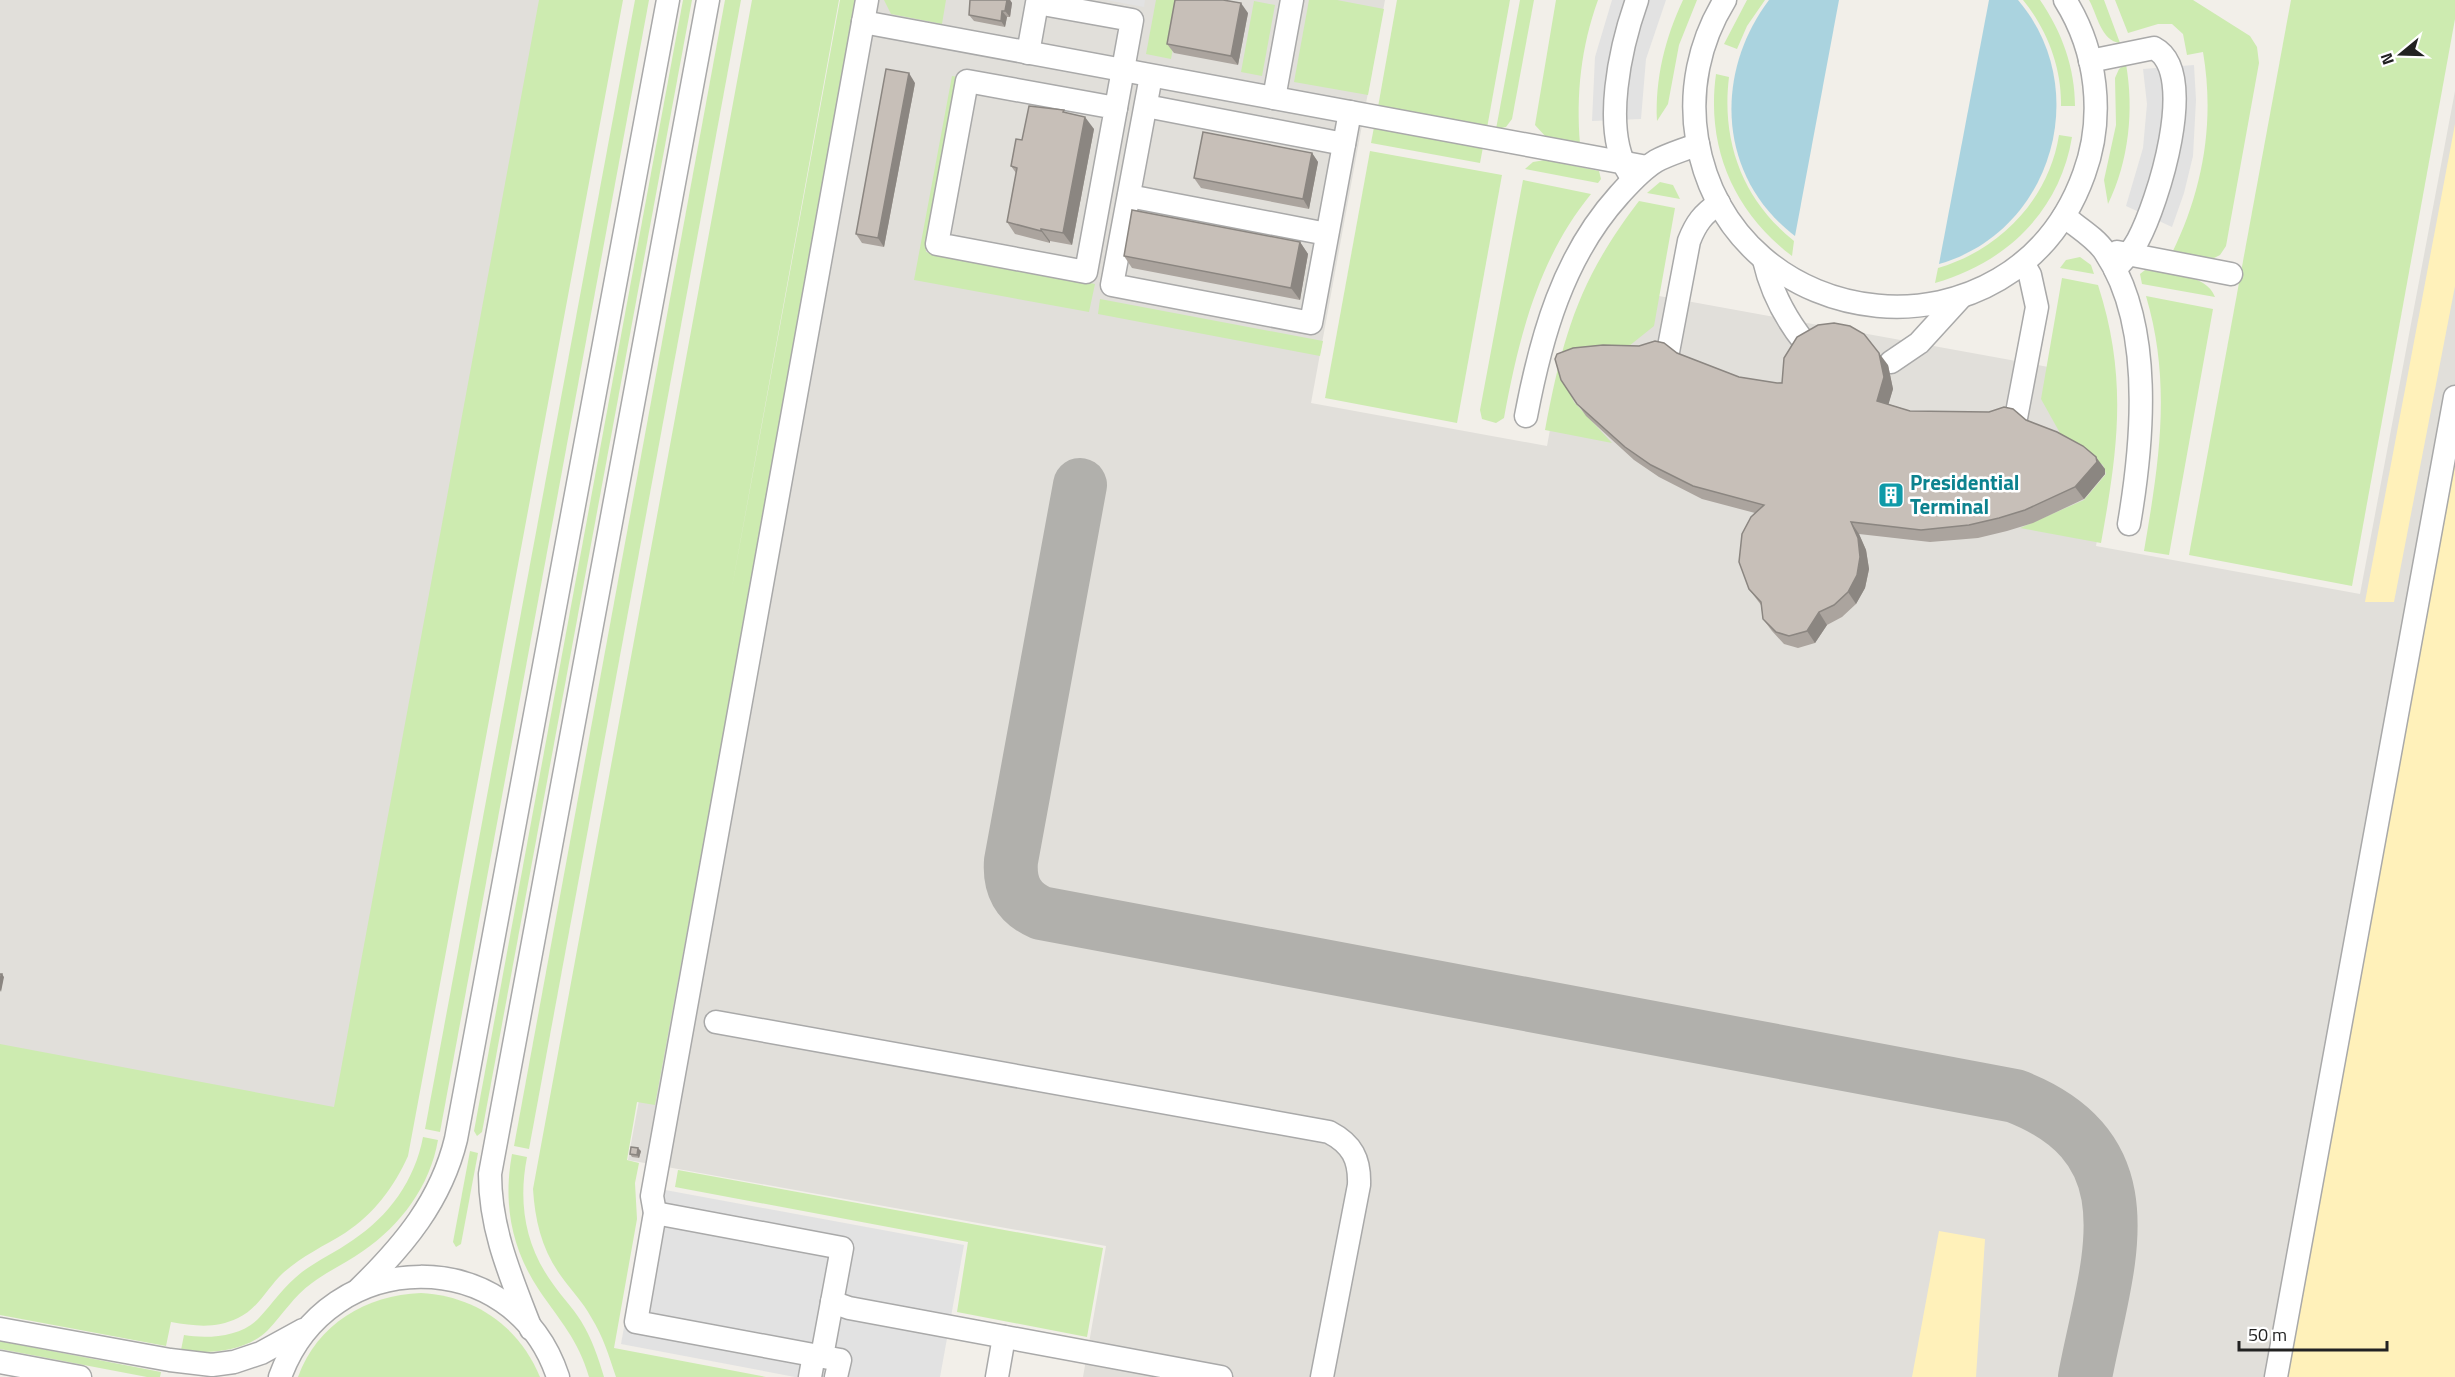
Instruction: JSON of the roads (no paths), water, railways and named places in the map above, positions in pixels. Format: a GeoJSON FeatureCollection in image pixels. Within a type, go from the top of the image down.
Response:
{"type":"FeatureCollection","features":[{"type":"Feature","properties":{"kind":"street"},"geometry":{"type":"LineString","coordinates":[[280,1377],[291,1352],[309,1326],[332,1305],[359,1288],[390,1259],[433,1202],[444,1179],[456,1139],[668,0]]}},
{"type":"Feature","properties":{"kind":"street"},"geometry":{"type":"LineString","coordinates":[[558,1375],[531,1329],[497,1239],[490,1197],[490,1174],[708,0]]}},
{"type":"Feature","properties":{"kind":"street"},"geometry":{"type":"LineString","coordinates":[[655,1213],[842,1248],[824,1365],[636,1322],[655,1213],[652,1197],[867,0]]}},
{"type":"Feature","properties":{"kind":"street"},"geometry":{"type":"LineString","coordinates":[[1274,98],[1292,0]]}},
{"type":"Feature","properties":{"kind":"street"},"geometry":{"type":"LineString","coordinates":[[1634,170],[1617,130],[1618,85],[1626,36],[1637,0]]}},
{"type":"Feature","properties":{"kind":"street"},"geometry":{"type":"LineString","coordinates":[[1725,0],[1710,29],[1697,69],[1694,111],[1698,144],[1705,173],[1719,203],[1735,229],[1764,260],[1799,284],[1838,300],[1858,305],[1900,309],[1941,303],[1962,297],[2000,279],[2023,263],[2064,216],[2080,185],[2092,145],[2096,103],[2090,61],[2077,21],[2065,0]]}},
{"type":"Feature","properties":{"kind":"street"},"geometry":{"type":"LineString","coordinates":[[1028,53],[1037,3],[1132,20],[1123,70],[1086,272],[937,244],[968,81],[1116,108]]}},
{"type":"Feature","properties":{"kind":"street"},"geometry":{"type":"LineString","coordinates":[[863,22],[1350,112],[1634,170]]}},
{"type":"Feature","properties":{"kind":"street"},"geometry":{"type":"LineString","coordinates":[[2090,61],[2148,47],[2160,51],[2169,65],[2172,105],[2166,164],[2154,203],[2116,257],[2131,319],[2140,377],[2141,433],[2128,524]]}},
{"type":"Feature","properties":{"kind":"street"},"geometry":{"type":"LineString","coordinates":[[1151,76],[1112,285],[1311,323],[1350,112]]}},
{"type":"Feature","properties":{"kind":"street"},"geometry":{"type":"LineString","coordinates":[[1146,106],[1344,144]]}},
{"type":"Feature","properties":{"kind":"street"},"geometry":{"type":"LineString","coordinates":[[1526,416],[1540,346],[1568,273],[1587,237],[1634,170],[1698,144]]}},
{"type":"Feature","properties":{"kind":"street"},"geometry":{"type":"LineString","coordinates":[[1129,196],[1327,234]]}},
{"type":"Feature","properties":{"kind":"street"},"geometry":{"type":"LineString","coordinates":[[1668,352],[1689,241],[1695,224],[1705,212],[1719,203]]}},
{"type":"Feature","properties":{"kind":"street"},"geometry":{"type":"LineString","coordinates":[[2064,216],[2116,257],[2231,274]]}},
{"type":"Feature","properties":{"kind":"street"},"geometry":{"type":"LineString","coordinates":[[1764,260],[1769,279],[1784,312],[1805,343]]}},
{"type":"Feature","properties":{"kind":"street"},"geometry":{"type":"LineString","coordinates":[[2016,418],[2037,307],[2030,275],[2023,263]]}},
{"type":"Feature","properties":{"kind":"street"},"geometry":{"type":"LineString","coordinates":[[1891,362],[1919,343],[1962,297]]}},
{"type":"Feature","properties":{"kind":"street"},"geometry":{"type":"LineString","coordinates":[[2276,1377],[2455,397]]}},
{"type":"Feature","properties":{"kind":"street"},"geometry":{"type":"LineString","coordinates":[[716,1022],[1329,1132],[1344,1140],[1353,1150],[1360,1167],[1359,1185],[1322,1377]]}},
{"type":"Feature","properties":{"kind":"street"},"geometry":{"type":"LineString","coordinates":[[359,1288],[405,1276],[452,1280],[496,1298],[531,1329]]}},
{"type":"Feature","properties":{"kind":"street"},"geometry":{"type":"LineString","coordinates":[[832,1302],[849,1308],[1221,1377]]}},
{"type":"Feature","properties":{"kind":"street"},"geometry":{"type":"LineString","coordinates":[[0,1329],[181,1362],[213,1365],[234,1362],[261,1353],[309,1326]]}},
{"type":"Feature","properties":{"kind":"street"},"geometry":{"type":"LineString","coordinates":[[997,1377],[1004,1337]]}},
{"type":"Feature","properties":{"kind":"street"},"geometry":{"type":"LineString","coordinates":[[0,1362],[75,1377]]}},
{"type":"Feature","properties":{"kind":"water"},"geometry":{"type":"Polygon","coordinates":[[[1769,0],[1839,0],[1795,236],[1769,212],[1751,185],[1738,155],[1732,124],[1732,92],[1739,60],[1751,29],[1769,0]]]}},
{"type":"Feature","properties":{"kind":"water"},"geometry":{"type":"Polygon","coordinates":[[[1989,0],[2018,0],[2041,36],[2054,74],[2056,114],[2049,153],[2034,190],[2010,222],[1978,247],[1939,264],[1989,0]]]}},
{"type":"Feature","properties":{"kind":"place","name":"Presidential Terminal"},"geometry":{"type":"Point","coordinates":[1891,495]}}]}
